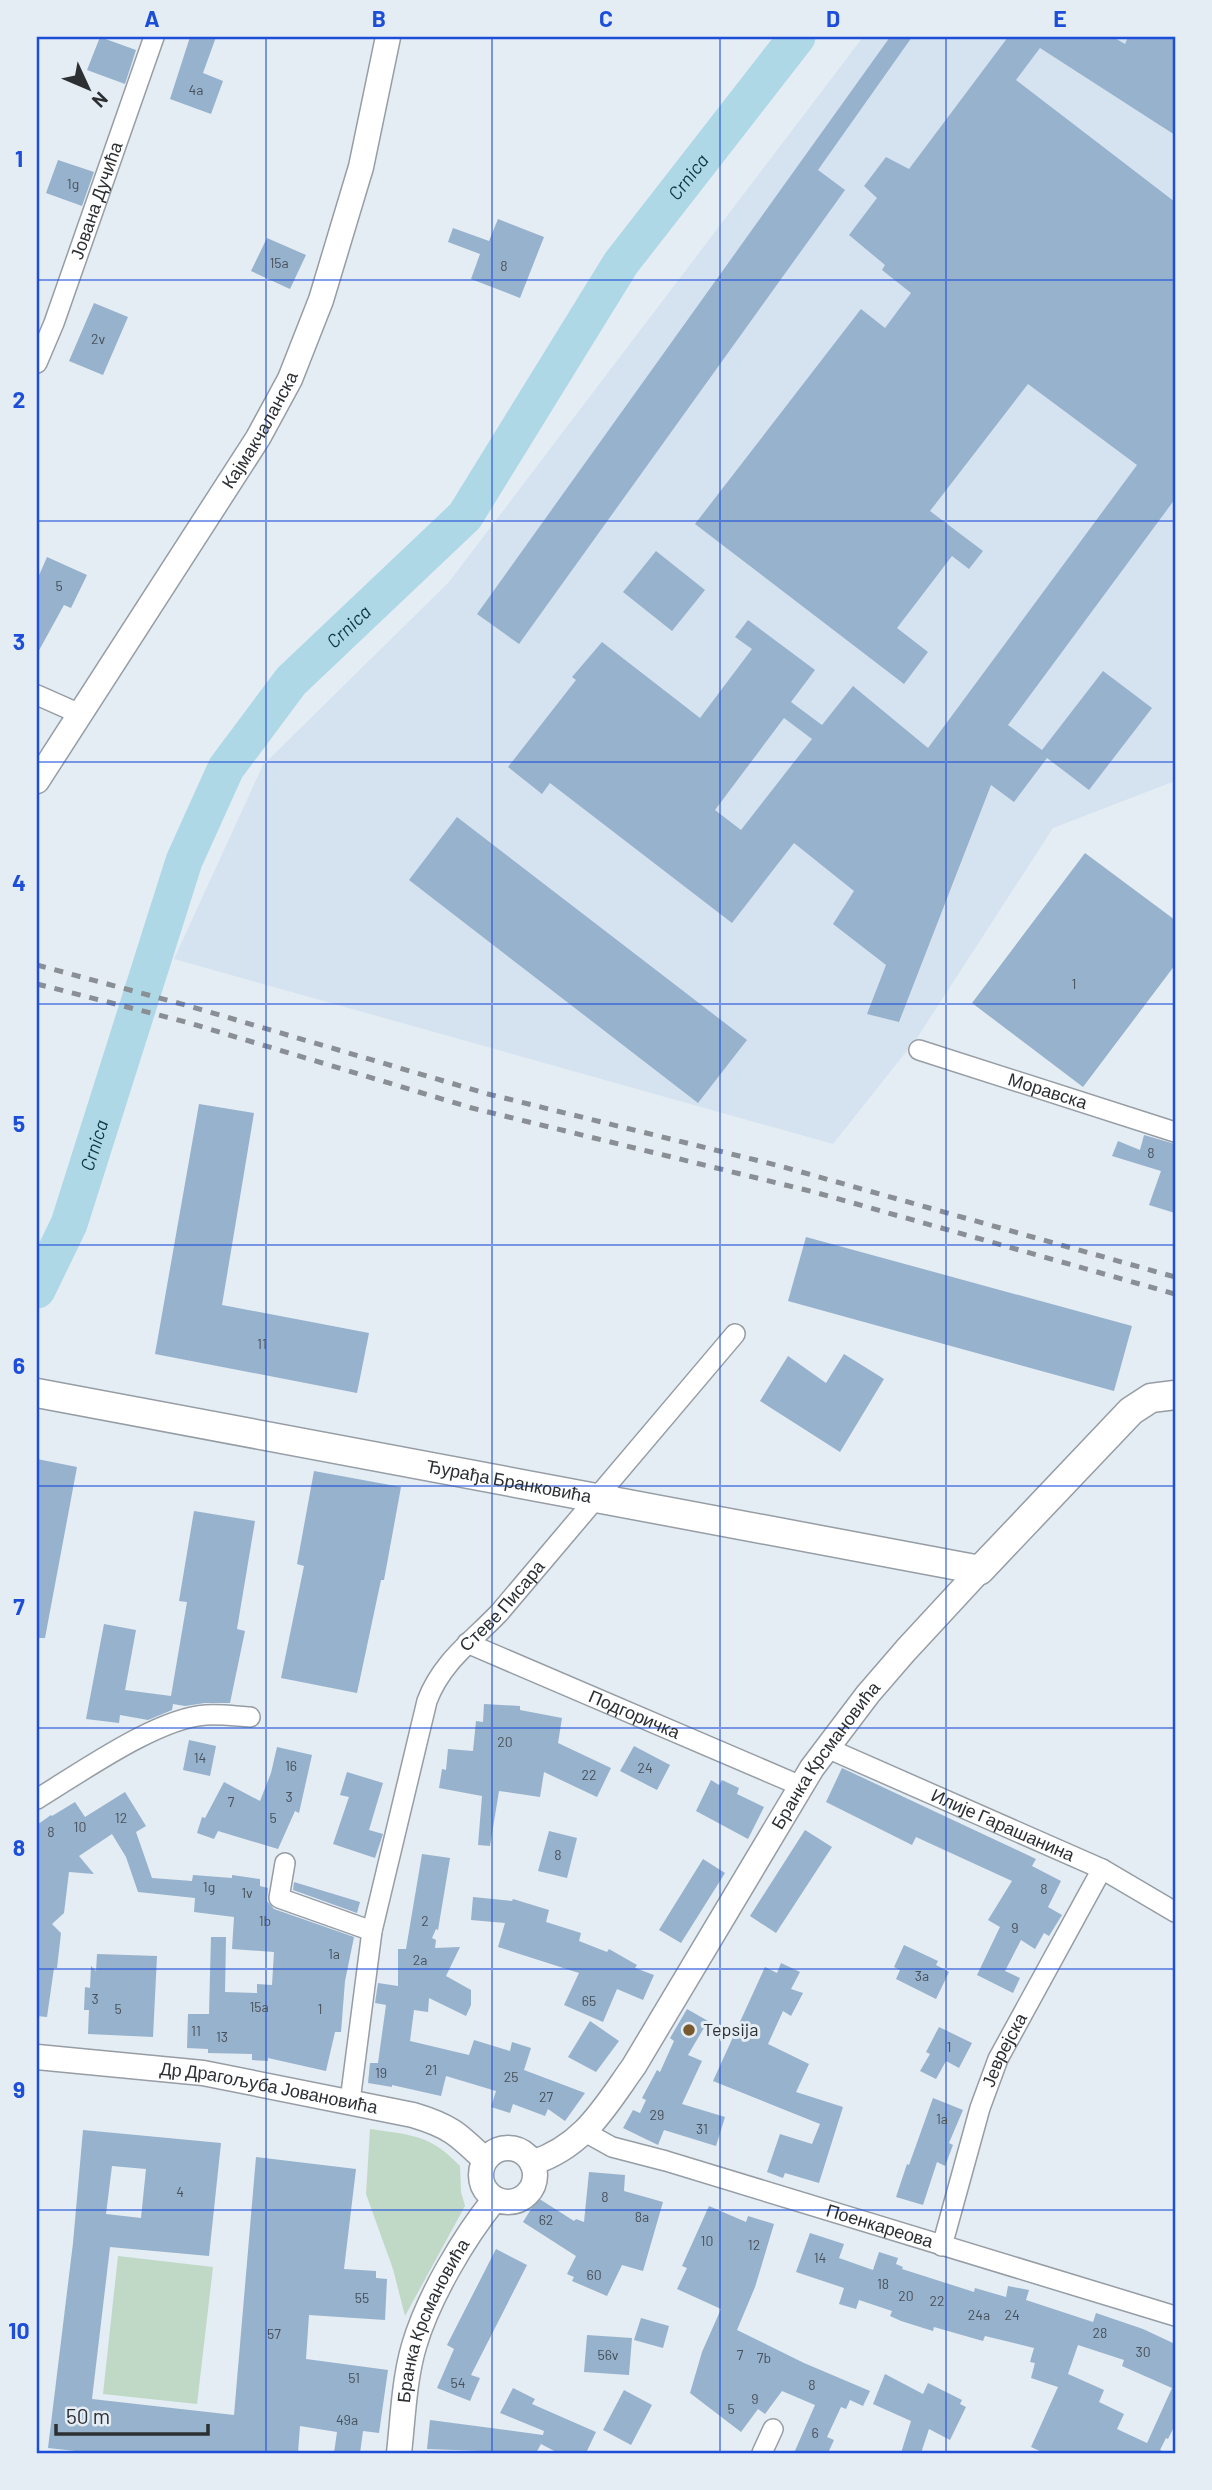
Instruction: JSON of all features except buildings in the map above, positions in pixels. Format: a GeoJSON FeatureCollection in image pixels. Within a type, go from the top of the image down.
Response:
{"type":"FeatureCollection","features":[{"type":"Feature","properties":{"kind":"main road","name":"Ђурађа Бранковића"},"geometry":{"type":"LineString","coordinates":[[37,1393],[980,1570]]}},
{"type":"Feature","properties":{"kind":"main road","name":"Бранка Крсмановића"},"geometry":{"type":"LineString","coordinates":[[980,1570],[1131,1410],[1151,1398],[1175,1395]]}},
{"type":"Feature","properties":{"kind":"street","name":"Јована Дучића"},"geometry":{"type":"LineString","coordinates":[[37,363],[54,323],[154,37]]}},
{"type":"Feature","properties":{"kind":"street","name":"Кајмакчаланска"},"geometry":{"type":"LineString","coordinates":[[37,781],[258,438],[290,379],[321,300],[354,192],[388,37]]}},
{"type":"Feature","properties":{"kind":"street"},"geometry":{"type":"LineString","coordinates":[[37,695],[80,714]]}},
{"type":"Feature","properties":{"kind":"street","name":"Моравска"},"geometry":{"type":"LineString","coordinates":[[919,1050],[1175,1132]]}},
{"type":"Feature","properties":{"kind":"street","name":"Стеве Писара"},"geometry":{"type":"LineString","coordinates":[[350,2101],[372,1931],[433,1684],[467,1643],[499,1613],[735,1334]]}},
{"type":"Feature","properties":{"kind":"street","name":"Бранка Крсмановића"},"geometry":{"type":"LineString","coordinates":[[533,2162],[565,2149],[585,2133],[634,2066],[801,1786],[827,1748],[906,1650],[980,1570]]}},
{"type":"Feature","properties":{"kind":"street","name":"Подгоричка"},"geometry":{"type":"LineString","coordinates":[[467,1643],[801,1786]]}},
{"type":"Feature","properties":{"kind":"street"},"geometry":{"type":"LineString","coordinates":[[37,1799],[132,1741],[166,1726],[205,1715],[250,1717]]}},
{"type":"Feature","properties":{"kind":"street","name":"Илије Гарашанина"},"geometry":{"type":"LineString","coordinates":[[827,1748],[1102,1869],[1175,1912]]}},
{"type":"Feature","properties":{"kind":"street"},"geometry":{"type":"LineString","coordinates":[[285,1863],[279,1898],[372,1931]]}},
{"type":"Feature","properties":{"kind":"street","name":"Јеврејска"},"geometry":{"type":"LineString","coordinates":[[942,2246],[980,2108],[998,2059],[1102,1869]]}},
{"type":"Feature","properties":{"kind":"street","name":"Др Драгољуба Јовановића"},"geometry":{"type":"LineString","coordinates":[[37,2057],[204,2073],[350,2101],[437,2122],[456,2132],[485,2160]]}},
{"type":"Feature","properties":{"kind":"street","name":"Поенкареова"},"geometry":{"type":"LineString","coordinates":[[585,2133],[612,2147],[666,2161],[1175,2316]]}},
{"type":"Feature","properties":{"kind":"street"},"geometry":{"type":"LineString","coordinates":[[509,2147],[523,2152],[533,2162],[535,2180],[529,2192],[517,2200],[495,2199],[482,2182],[480,2174],[485,2160],[495,2150],[509,2147]]}},
{"type":"Feature","properties":{"kind":"street","name":"Бранка Крсмановића"},"geometry":{"type":"LineString","coordinates":[[399,2453],[410,2362],[419,2331],[464,2242],[495,2199]]}},
{"type":"Feature","properties":{"kind":"street"},"geometry":{"type":"LineString","coordinates":[[762,2453],[773,2429]]}},
{"type":"Feature","properties":{"kind":"shaded area"},"geometry":{"type":"Polygon","coordinates":[[[863,37],[1175,37],[1175,781],[1053,828],[917,1038],[833,1144],[174,959],[263,765],[449,582],[863,37]]]}},
{"type":"Feature","properties":{"kind":"green space"},"geometry":{"type":"Polygon","coordinates":[[[370,2129],[408,2135],[429,2142],[460,2166],[461,2192],[465,2206],[405,2316],[393,2269],[366,2194],[370,2129]]]}},
{"type":"Feature","properties":{"kind":"green space"},"geometry":{"type":"Polygon","coordinates":[[[118,2256],[213,2267],[197,2404],[103,2394],[118,2256]]]}},
{"type":"Feature","properties":{"kind":"waterway","name":"Crnica"},"geometry":{"type":"LineString","coordinates":[[37,1290],[69,1224],[184,861],[226,768],[291,681],[465,516],[621,263],[797,37]]}},
{"type":"Feature","properties":{"kind":"railway"},"geometry":{"type":"LineString","coordinates":[[37,965],[189,1006],[488,1094],[780,1166],[1175,1277]]}},
{"type":"Feature","properties":{"kind":"railway"},"geometry":{"type":"LineString","coordinates":[[37,984],[186,1022],[472,1108],[814,1192],[1175,1294]]}},
{"type":"Feature","properties":{"kind":"place","name":"Tepsija"},"geometry":{"type":"Point","coordinates":[689,2030]}}]}
